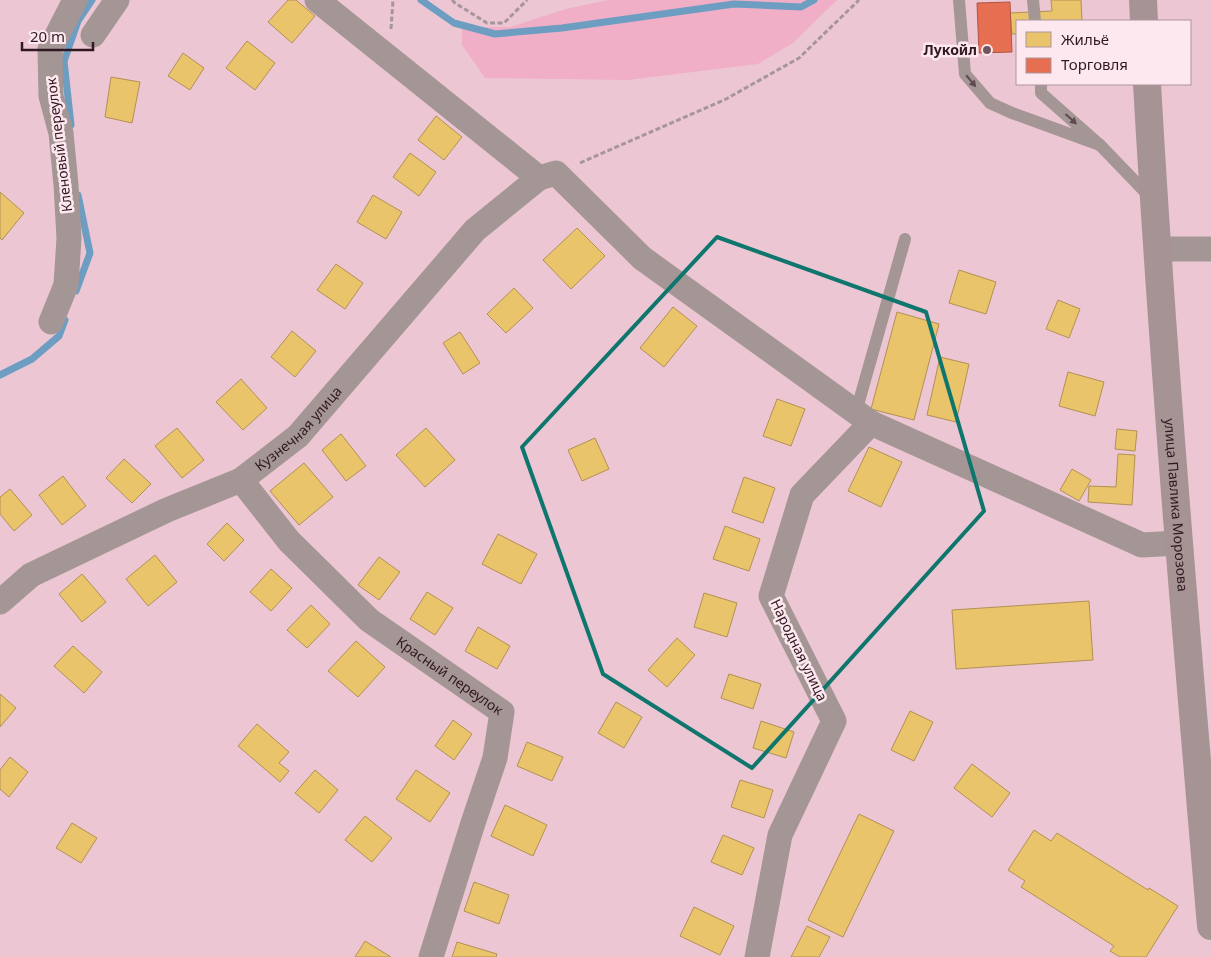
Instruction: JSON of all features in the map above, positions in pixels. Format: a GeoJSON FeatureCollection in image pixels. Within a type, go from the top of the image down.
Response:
{"type":"FeatureCollection","features":[{"type":"Feature","properties":{"kind":"street","name":"Кленовый переулок"},"geometry":{"type":"LineString","coordinates":[[51,322],[66,285],[69,238],[61,133],[52,96],[50,49],[75,0]]}},
{"type":"Feature","properties":{"kind":"street"},"geometry":{"type":"LineString","coordinates":[[93,35],[116,0]]}},
{"type":"Feature","properties":{"kind":"street"},"geometry":{"type":"LineString","coordinates":[[317,0],[548,175],[642,258],[864,418],[1142,545],[1179,543]]}},
{"type":"Feature","properties":{"kind":"street"},"geometry":{"type":"LineString","coordinates":[[1143,0],[1144,20]]}},
{"type":"Feature","properties":{"kind":"street","name":"улица Павлика Морозова"},"geometry":{"type":"LineString","coordinates":[[1147,85],[1157,250],[1179,543],[1211,926]]}},
{"type":"Feature","properties":{"kind":"street","name":"Кузнечная улица"},"geometry":{"type":"LineString","coordinates":[[0,602],[32,575],[167,510],[241,480],[298,436],[475,230],[548,175]]}},
{"type":"Feature","properties":{"kind":"street"},"geometry":{"type":"LineString","coordinates":[[1157,250],[1211,249]]}},
{"type":"Feature","properties":{"kind":"street","name":"Народная улица"},"geometry":{"type":"LineString","coordinates":[[757,957],[780,835],[834,721],[771,596],[802,495],[864,418]]}},
{"type":"Feature","properties":{"kind":"street","name":"Красный переулок"},"geometry":{"type":"LineString","coordinates":[[241,480],[289,541],[369,620],[502,712],[495,758],[431,957]]}},
{"type":"Feature","properties":{"kind":"lane"},"geometry":{"type":"LineString","coordinates":[[959,0],[965,74],[990,103],[1012,114],[1100,145]]}},
{"type":"Feature","properties":{"kind":"lane"},"geometry":{"type":"LineString","coordinates":[[1034,0],[1035,20]]}},
{"type":"Feature","properties":{"kind":"lane"},"geometry":{"type":"LineString","coordinates":[[1041,85],[1041,93],[1100,145],[1154,201]]}},
{"type":"Feature","properties":{"kind":"lane"},"geometry":{"type":"LineString","coordinates":[[864,418],[905,239]]}},
{"type":"Feature","properties":{"kind":"path"},"geometry":{"type":"LineString","coordinates":[[452,0],[488,22],[504,23],[527,0]]}},
{"type":"Feature","properties":{"kind":"path"},"geometry":{"type":"LineString","coordinates":[[548,175],[726,99],[799,58],[859,0]]}},
{"type":"Feature","properties":{"kind":"highlighted area"},"geometry":{"type":"Polygon","coordinates":[[[717,237],[926,312],[984,511],[752,768],[603,674],[522,447],[717,237]]]}},
{"type":"Feature","properties":{"kind":"shaded area"},"geometry":{"type":"Polygon","coordinates":[[[608,0],[837,0],[793,43],[758,64],[628,80],[485,78],[462,45],[462,22],[478,27],[510,27],[566,9],[608,0]]]}},
{"type":"Feature","properties":{"kind":"building: Жильё"},"geometry":{"type":"Polygon","coordinates":[[[288,0],[296,0],[315,16],[292,43],[268,22],[288,0]]]}},
{"type":"Feature","properties":{"kind":"building: Жильё"},"geometry":{"type":"Polygon","coordinates":[[[1051,0],[1081,0],[1082,20],[1016,20],[1016,34],[1012,34],[1010,13],[1052,11],[1051,0]]]}},
{"type":"Feature","properties":{"kind":"building: Жильё"},"geometry":{"type":"Polygon","coordinates":[[[247,41],[275,63],[255,90],[226,68],[247,41]]]}},
{"type":"Feature","properties":{"kind":"building: Жильё"},"geometry":{"type":"Polygon","coordinates":[[[183,53],[204,68],[190,90],[168,76],[183,53]]]}},
{"type":"Feature","properties":{"kind":"building: Жильё"},"geometry":{"type":"Polygon","coordinates":[[[111,77],[140,82],[132,123],[105,117],[111,77]]]}},
{"type":"Feature","properties":{"kind":"building: Жильё"},"geometry":{"type":"Polygon","coordinates":[[[436,116],[462,137],[444,160],[418,140],[436,116]]]}},
{"type":"Feature","properties":{"kind":"building: Жильё"},"geometry":{"type":"Polygon","coordinates":[[[410,153],[436,172],[419,196],[393,177],[410,153]]]}},
{"type":"Feature","properties":{"kind":"building: Жильё"},"geometry":{"type":"Polygon","coordinates":[[[0,192],[24,213],[2,240],[0,238],[0,192]]]}},
{"type":"Feature","properties":{"kind":"building: Жильё"},"geometry":{"type":"Polygon","coordinates":[[[373,195],[402,212],[386,239],[357,222],[373,195]]]}},
{"type":"Feature","properties":{"kind":"building: Жильё"},"geometry":{"type":"Polygon","coordinates":[[[577,228],[605,256],[571,289],[543,260],[577,228]]]}},
{"type":"Feature","properties":{"kind":"building: Жильё"},"geometry":{"type":"Polygon","coordinates":[[[336,264],[363,283],[345,309],[317,290],[336,264]]]}},
{"type":"Feature","properties":{"kind":"building: Жильё"},"geometry":{"type":"Polygon","coordinates":[[[959,270],[996,282],[986,314],[949,303],[959,270]]]}},
{"type":"Feature","properties":{"kind":"building: Жильё"},"geometry":{"type":"Polygon","coordinates":[[[514,288],[533,308],[506,333],[487,314],[514,288]]]}},
{"type":"Feature","properties":{"kind":"building: Жильё"},"geometry":{"type":"Polygon","coordinates":[[[1058,300],[1080,309],[1069,338],[1046,329],[1058,300]]]}},
{"type":"Feature","properties":{"kind":"building: Жильё"},"geometry":{"type":"Polygon","coordinates":[[[673,307],[697,326],[664,367],[640,348],[673,307]]]}},
{"type":"Feature","properties":{"kind":"building: Жильё"},"geometry":{"type":"Polygon","coordinates":[[[897,312],[939,324],[914,420],[871,409],[897,312]]]}},
{"type":"Feature","properties":{"kind":"building: Жильё"},"geometry":{"type":"Polygon","coordinates":[[[292,331],[316,351],[295,377],[271,357],[292,331]]]}},
{"type":"Feature","properties":{"kind":"building: Жильё"},"geometry":{"type":"Polygon","coordinates":[[[460,332],[480,363],[463,374],[443,343],[460,332]]]}},
{"type":"Feature","properties":{"kind":"building: Жильё"},"geometry":{"type":"Polygon","coordinates":[[[940,357],[969,364],[956,422],[927,415],[940,357]]]}},
{"type":"Feature","properties":{"kind":"building: Жильё"},"geometry":{"type":"Polygon","coordinates":[[[1068,372],[1104,382],[1095,416],[1059,406],[1068,372]]]}},
{"type":"Feature","properties":{"kind":"building: Жильё"},"geometry":{"type":"Polygon","coordinates":[[[241,379],[267,408],[243,430],[216,402],[241,379]]]}},
{"type":"Feature","properties":{"kind":"building: Жильё"},"geometry":{"type":"Polygon","coordinates":[[[777,399],[805,409],[791,446],[763,436],[777,399]]]}},
{"type":"Feature","properties":{"kind":"building: Жильё"},"geometry":{"type":"Polygon","coordinates":[[[177,428],[204,460],[182,478],[155,446],[177,428]]]}},
{"type":"Feature","properties":{"kind":"building: Жильё"},"geometry":{"type":"Polygon","coordinates":[[[426,428],[455,460],[425,487],[396,455],[426,428]]]}},
{"type":"Feature","properties":{"kind":"building: Жильё"},"geometry":{"type":"Polygon","coordinates":[[[1117,429],[1137,431],[1135,451],[1115,449],[1117,429]]]}},
{"type":"Feature","properties":{"kind":"building: Жильё"},"geometry":{"type":"Polygon","coordinates":[[[341,434],[366,466],[346,481],[322,450],[341,434]]]}},
{"type":"Feature","properties":{"kind":"building: Жильё"},"geometry":{"type":"Polygon","coordinates":[[[595,438],[609,469],[582,481],[568,450],[595,438]]]}},
{"type":"Feature","properties":{"kind":"building: Жильё"},"geometry":{"type":"Polygon","coordinates":[[[869,447],[902,462],[881,507],[848,491],[869,447]]]}},
{"type":"Feature","properties":{"kind":"building: Жильё"},"geometry":{"type":"Polygon","coordinates":[[[1118,454],[1135,455],[1132,505],[1088,502],[1089,486],[1116,487],[1118,454]]]}},
{"type":"Feature","properties":{"kind":"building: Жильё"},"geometry":{"type":"Polygon","coordinates":[[[124,459],[151,484],[132,503],[106,478],[124,459]]]}},
{"type":"Feature","properties":{"kind":"building: Жильё"},"geometry":{"type":"Polygon","coordinates":[[[304,463],[333,497],[299,525],[270,491],[304,463]]]}},
{"type":"Feature","properties":{"kind":"building: Жильё"},"geometry":{"type":"Polygon","coordinates":[[[1072,469],[1091,480],[1079,501],[1060,490],[1072,469]]]}},
{"type":"Feature","properties":{"kind":"building: Жильё"},"geometry":{"type":"Polygon","coordinates":[[[63,476],[86,506],[62,525],[39,495],[63,476]]]}},
{"type":"Feature","properties":{"kind":"building: Жильё"},"geometry":{"type":"Polygon","coordinates":[[[744,477],[775,488],[763,523],[732,512],[744,477]]]}},
{"type":"Feature","properties":{"kind":"building: Жильё"},"geometry":{"type":"Polygon","coordinates":[[[10,489],[32,515],[14,531],[0,514],[0,497],[10,489]]]}},
{"type":"Feature","properties":{"kind":"building: Жильё"},"geometry":{"type":"Polygon","coordinates":[[[227,523],[244,540],[224,561],[207,544],[227,523]]]}},
{"type":"Feature","properties":{"kind":"building: Жильё"},"geometry":{"type":"Polygon","coordinates":[[[725,526],[760,539],[749,571],[713,559],[725,526]]]}},
{"type":"Feature","properties":{"kind":"building: Жильё"},"geometry":{"type":"Polygon","coordinates":[[[498,534],[537,554],[521,584],[482,564],[498,534]]]}},
{"type":"Feature","properties":{"kind":"building: Жильё"},"geometry":{"type":"Polygon","coordinates":[[[155,555],[177,582],[148,606],[126,579],[155,555]]]}},
{"type":"Feature","properties":{"kind":"building: Жильё"},"geometry":{"type":"Polygon","coordinates":[[[379,557],[400,572],[379,600],[358,585],[379,557]]]}},
{"type":"Feature","properties":{"kind":"building: Жильё"},"geometry":{"type":"Polygon","coordinates":[[[271,569],[292,588],[271,611],[250,592],[271,569]]]}},
{"type":"Feature","properties":{"kind":"building: Жильё"},"geometry":{"type":"Polygon","coordinates":[[[82,574],[106,602],[82,622],[59,594],[82,574]]]}},
{"type":"Feature","properties":{"kind":"building: Жильё"},"geometry":{"type":"Polygon","coordinates":[[[427,592],[453,608],[435,635],[410,619],[427,592]]]}},
{"type":"Feature","properties":{"kind":"building: Жильё"},"geometry":{"type":"Polygon","coordinates":[[[704,593],[737,603],[727,637],[694,627],[704,593]]]}},
{"type":"Feature","properties":{"kind":"building: Жильё"},"geometry":{"type":"Polygon","coordinates":[[[1089,601],[1093,660],[956,669],[952,610],[1089,601]]]}},
{"type":"Feature","properties":{"kind":"building: Жильё"},"geometry":{"type":"Polygon","coordinates":[[[311,605],[330,624],[307,648],[287,630],[311,605]]]}},
{"type":"Feature","properties":{"kind":"building: Жильё"},"geometry":{"type":"Polygon","coordinates":[[[478,627],[510,646],[497,669],[465,651],[478,627]]]}},
{"type":"Feature","properties":{"kind":"building: Жильё"},"geometry":{"type":"Polygon","coordinates":[[[677,638],[695,655],[667,687],[648,670],[677,638]]]}},
{"type":"Feature","properties":{"kind":"building: Жильё"},"geometry":{"type":"Polygon","coordinates":[[[356,641],[385,667],[358,697],[328,671],[356,641]]]}},
{"type":"Feature","properties":{"kind":"building: Жильё"},"geometry":{"type":"Polygon","coordinates":[[[73,646],[102,672],[84,693],[54,666],[73,646]]]}},
{"type":"Feature","properties":{"kind":"building: Жильё"},"geometry":{"type":"Polygon","coordinates":[[[729,674],[761,684],[753,709],[721,698],[729,674]]]}},
{"type":"Feature","properties":{"kind":"building: Жильё"},"geometry":{"type":"Polygon","coordinates":[[[0,694],[16,708],[0,727],[0,694]]]}},
{"type":"Feature","properties":{"kind":"building: Жильё"},"geometry":{"type":"Polygon","coordinates":[[[616,702],[642,717],[624,748],[598,733],[616,702]]]}},
{"type":"Feature","properties":{"kind":"building: Жильё"},"geometry":{"type":"Polygon","coordinates":[[[910,711],[933,722],[914,761],[891,750],[910,711]]]}},
{"type":"Feature","properties":{"kind":"building: Жильё"},"geometry":{"type":"Polygon","coordinates":[[[453,720],[472,734],[454,760],[435,746],[453,720]]]}},
{"type":"Feature","properties":{"kind":"building: Жильё"},"geometry":{"type":"Polygon","coordinates":[[[761,721],[794,732],[786,758],[753,748],[761,721]]]}},
{"type":"Feature","properties":{"kind":"building: Жильё"},"geometry":{"type":"Polygon","coordinates":[[[257,724],[289,752],[279,763],[289,771],[280,782],[238,746],[257,724]]]}},
{"type":"Feature","properties":{"kind":"building: Жильё"},"geometry":{"type":"Polygon","coordinates":[[[527,742],[563,757],[552,781],[517,766],[527,742]]]}},
{"type":"Feature","properties":{"kind":"building: Жильё"},"geometry":{"type":"Polygon","coordinates":[[[10,757],[28,772],[9,797],[0,789],[0,770],[10,757]]]}},
{"type":"Feature","properties":{"kind":"building: Жильё"},"geometry":{"type":"Polygon","coordinates":[[[972,764],[1010,793],[992,817],[954,788],[972,764]]]}},
{"type":"Feature","properties":{"kind":"building: Жильё"},"geometry":{"type":"Polygon","coordinates":[[[315,770],[338,790],[319,813],[295,793],[315,770]]]}},
{"type":"Feature","properties":{"kind":"building: Жильё"},"geometry":{"type":"Polygon","coordinates":[[[416,770],[450,793],[430,822],[396,799],[416,770]]]}},
{"type":"Feature","properties":{"kind":"building: Жильё"},"geometry":{"type":"Polygon","coordinates":[[[740,780],[773,790],[764,818],[731,807],[740,780]]]}},
{"type":"Feature","properties":{"kind":"building: Жильё"},"geometry":{"type":"Polygon","coordinates":[[[505,805],[547,825],[533,856],[491,836],[505,805]]]}},
{"type":"Feature","properties":{"kind":"building: Жильё"},"geometry":{"type":"Polygon","coordinates":[[[859,814],[894,831],[843,937],[808,920],[859,814]]]}},
{"type":"Feature","properties":{"kind":"building: Жильё"},"geometry":{"type":"Polygon","coordinates":[[[365,816],[392,838],[372,862],[345,840],[365,816]]]}},
{"type":"Feature","properties":{"kind":"building: Жильё"},"geometry":{"type":"Polygon","coordinates":[[[72,823],[97,838],[81,863],[56,848],[72,823]]]}},
{"type":"Feature","properties":{"kind":"building: Жильё"},"geometry":{"type":"Polygon","coordinates":[[[1034,830],[1051,841],[1057,833],[1148,890],[1149,888],[1178,906],[1146,957],[1120,957],[1110,951],[1114,946],[1021,887],[1025,881],[1008,870],[1034,830]]]}},
{"type":"Feature","properties":{"kind":"building: Жильё"},"geometry":{"type":"Polygon","coordinates":[[[723,835],[754,848],[742,875],[711,862],[723,835]]]}},
{"type":"Feature","properties":{"kind":"building: Жильё"},"geometry":{"type":"Polygon","coordinates":[[[474,882],[509,895],[499,924],[464,911],[474,882]]]}},
{"type":"Feature","properties":{"kind":"building: Жильё"},"geometry":{"type":"Polygon","coordinates":[[[694,907],[734,926],[720,955],[680,936],[694,907]]]}},
{"type":"Feature","properties":{"kind":"building: Жильё"},"geometry":{"type":"Polygon","coordinates":[[[807,926],[830,937],[819,957],[791,957],[807,926]]]}},
{"type":"Feature","properties":{"kind":"building: Жильё"},"geometry":{"type":"Polygon","coordinates":[[[365,941],[391,957],[355,957],[365,941]]]}},
{"type":"Feature","properties":{"kind":"building: Жильё"},"geometry":{"type":"Polygon","coordinates":[[[457,942],[497,954],[496,957],[452,957],[457,942]]]}},
{"type":"Feature","properties":{"kind":"building: Торговля"},"geometry":{"type":"Polygon","coordinates":[[[1010,2],[1012,52],[979,53],[977,3],[1010,2]]]}},
{"type":"Feature","properties":{"kind":"waterway"},"geometry":{"type":"LineString","coordinates":[[71,125],[64,61],[78,21],[92,0]]}},
{"type":"Feature","properties":{"kind":"waterway"},"geometry":{"type":"LineString","coordinates":[[421,0],[454,23],[495,34],[562,28],[734,4],[801,7],[814,0]]}},
{"type":"Feature","properties":{"kind":"waterway"},"geometry":{"type":"LineString","coordinates":[[76,291],[90,253],[78,195]]}},
{"type":"Feature","properties":{"kind":"waterway"},"geometry":{"type":"LineString","coordinates":[[0,375],[32,359],[59,336],[65,320]]}},
{"type":"Feature","properties":{"kind":"place","name":"Лукойл"},"geometry":{"type":"Point","coordinates":[987,50]}}]}
